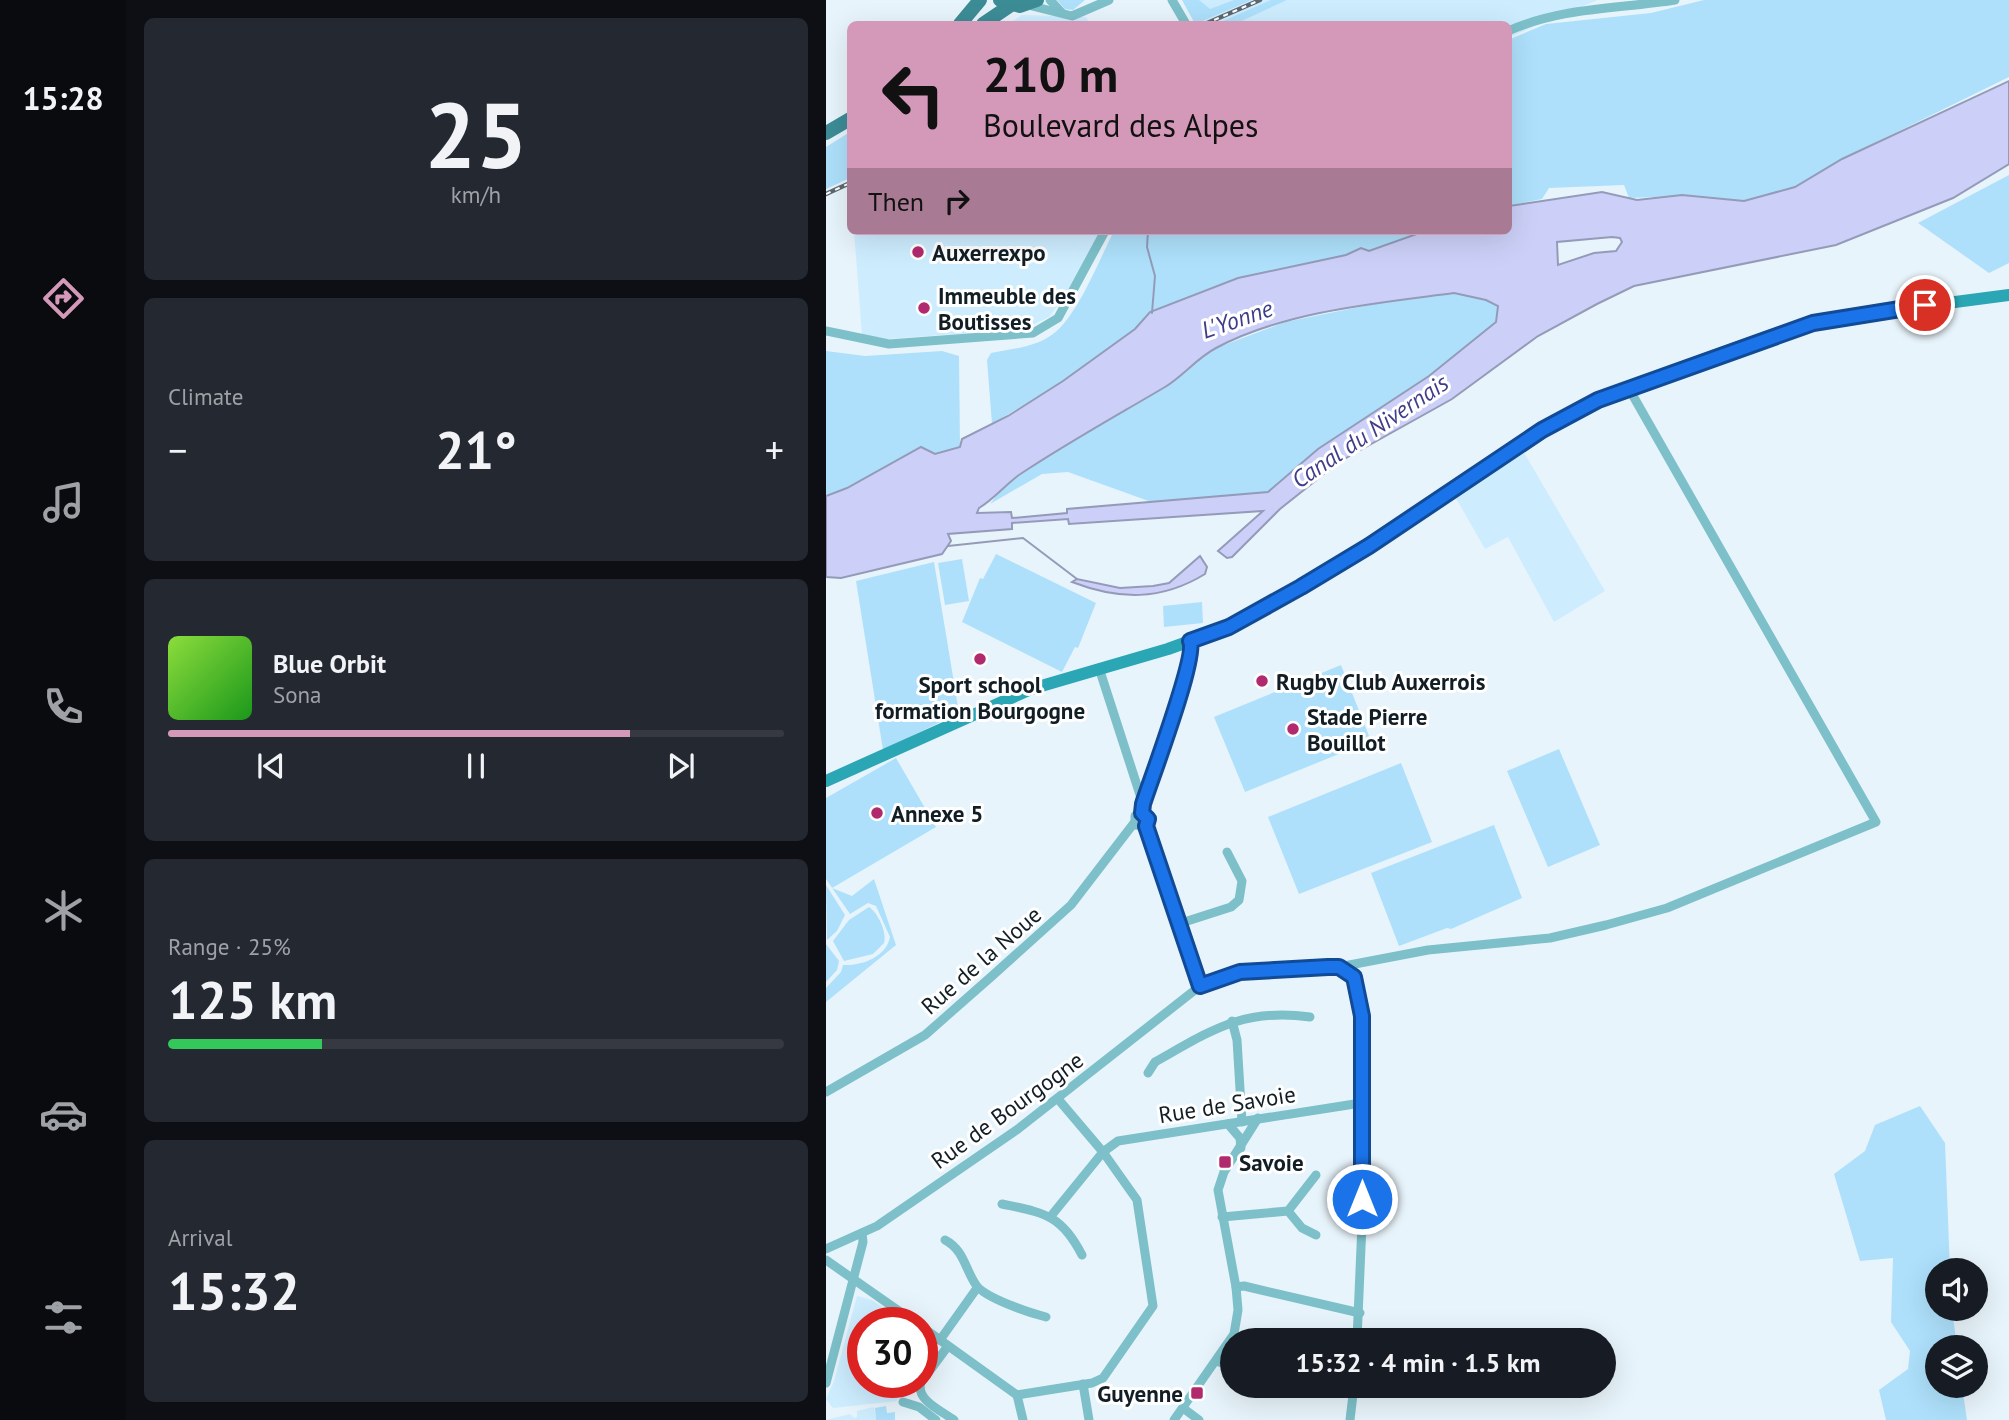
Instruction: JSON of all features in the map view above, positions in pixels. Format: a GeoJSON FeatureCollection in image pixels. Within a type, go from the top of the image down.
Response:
{"type":"FeatureCollection","features":[{"type":"Feature","properties":{"kind":"main road"},"geometry":{"type":"LineString","coordinates":[[963,21],[981,0]]}},
{"type":"Feature","properties":{"kind":"main road"},"geometry":{"type":"LineString","coordinates":[[987,21],[1006,3],[1032,2]]}},
{"type":"Feature","properties":{"kind":"main road"},"geometry":{"type":"LineString","coordinates":[[826,133],[847,121]]}},
{"type":"Feature","properties":{"kind":"street"},"geometry":{"type":"LineString","coordinates":[[1050,0],[1063,14]]}},
{"type":"Feature","properties":{"kind":"street"},"geometry":{"type":"LineString","coordinates":[[1032,2],[1075,16],[1095,3],[1109,0]]}},
{"type":"Feature","properties":{"kind":"street"},"geometry":{"type":"LineString","coordinates":[[1172,0],[1184,21]]}},
{"type":"Feature","properties":{"kind":"street"},"geometry":{"type":"LineString","coordinates":[[1512,29],[1530,21],[1564,13],[1675,0]]}},
{"type":"Feature","properties":{"kind":"street"},"geometry":{"type":"LineString","coordinates":[[826,331],[889,345],[1033,333],[1058,318],[1103,235]]}},
{"type":"Feature","properties":{"kind":"street"},"geometry":{"type":"LineString","coordinates":[[826,781],[1002,700],[1229,627],[1369,546],[1542,430],[1628,387],[1772,335],[1833,318],[2009,295]]}},
{"type":"Feature","properties":{"kind":"street","name":"Rue de Bourgogne"},"geometry":{"type":"LineString","coordinates":[[826,1249],[862,1233],[943,1181],[1058,1099],[1200,986],[1240,972],[1339,967],[1429,950],[1550,938],[1606,925],[1667,908],[1876,822],[1628,387]]}},
{"type":"Feature","properties":{"kind":"street"},"geometry":{"type":"LineString","coordinates":[[1143,809],[1187,670],[1192,647],[1190,641]]}},
{"type":"Feature","properties":{"kind":"street"},"geometry":{"type":"LineString","coordinates":[[1099,668],[1148,819],[1146,826],[1200,986]]}},
{"type":"Feature","properties":{"kind":"street","name":"Rue de la Noue"},"geometry":{"type":"LineString","coordinates":[[826,1092],[925,1035],[992,976],[1071,905],[1133,823],[1135,816],[1143,809]]}},
{"type":"Feature","properties":{"kind":"street"},"geometry":{"type":"LineString","coordinates":[[1133,823],[1140,828],[1146,826]]}},
{"type":"Feature","properties":{"kind":"street"},"geometry":{"type":"LineString","coordinates":[[1178,924],[1231,907],[1239,900],[1242,881],[1227,852]]}},
{"type":"Feature","properties":{"kind":"street"},"geometry":{"type":"LineString","coordinates":[[1339,967],[1354,977],[1361,1003],[1358,1328]]}},
{"type":"Feature","properties":{"kind":"street"},"geometry":{"type":"LineString","coordinates":[[1147,1073],[1155,1062],[1232,1021],[1286,1014],[1310,1017]]}},
{"type":"Feature","properties":{"kind":"street"},"geometry":{"type":"LineString","coordinates":[[1232,1021],[1237,1040],[1242,1122]]}},
{"type":"Feature","properties":{"kind":"street"},"geometry":{"type":"LineString","coordinates":[[1017,1395],[1097,1381],[1108,1374],[1149,1315],[1154,1300],[1137,1200],[1103,1152],[1058,1099]]}},
{"type":"Feature","properties":{"kind":"street","name":"Rue de Savoie"},"geometry":{"type":"LineString","coordinates":[[1103,1152],[1118,1141],[1361,1103]]}},
{"type":"Feature","properties":{"kind":"street"},"geometry":{"type":"LineString","coordinates":[[1174,1420],[1217,1361],[1236,1327],[1236,1287],[1218,1190],[1220,1179],[1258,1118]]}},
{"type":"Feature","properties":{"kind":"street"},"geometry":{"type":"LineString","coordinates":[[1228,1124],[1240,1138],[1241,1148]]}},
{"type":"Feature","properties":{"kind":"street"},"geometry":{"type":"LineString","coordinates":[[1051,1216],[1103,1152]]}},
{"type":"Feature","properties":{"kind":"street"},"geometry":{"type":"LineString","coordinates":[[1222,1217],[1288,1211],[1316,1175]]}},
{"type":"Feature","properties":{"kind":"street"},"geometry":{"type":"LineString","coordinates":[[1002,1204],[1051,1216],[1073,1238],[1082,1255]]}},
{"type":"Feature","properties":{"kind":"street"},"geometry":{"type":"LineString","coordinates":[[1288,1211],[1302,1228],[1316,1235]]}},
{"type":"Feature","properties":{"kind":"street"},"geometry":{"type":"LineString","coordinates":[[826,1383],[830,1358],[863,1242],[862,1233]]}},
{"type":"Feature","properties":{"kind":"street"},"geometry":{"type":"LineString","coordinates":[[945,1240],[962,1255],[977,1287],[1020,1309],[1046,1317]]}},
{"type":"Feature","properties":{"kind":"street"},"geometry":{"type":"LineString","coordinates":[[826,1260],[894,1307]]}},
{"type":"Feature","properties":{"kind":"street"},"geometry":{"type":"LineString","coordinates":[[1236,1287],[1244,1286],[1360,1313]]}},
{"type":"Feature","properties":{"kind":"street"},"geometry":{"type":"LineString","coordinates":[[938,1354],[977,1287]]}},
{"type":"Feature","properties":{"kind":"street"},"geometry":{"type":"LineString","coordinates":[[938,1339],[1017,1395],[1023,1420]]}},
{"type":"Feature","properties":{"kind":"street"},"geometry":{"type":"LineString","coordinates":[[1083,1384],[1089,1420]]}},
{"type":"Feature","properties":{"kind":"street"},"geometry":{"type":"LineString","coordinates":[[925,1398],[954,1420]]}},
{"type":"Feature","properties":{"kind":"street"},"geometry":{"type":"LineString","coordinates":[[1349,1420],[1352,1398]]}},
{"type":"Feature","properties":{"kind":"street"},"geometry":{"type":"LineString","coordinates":[[903,1402],[919,1407],[936,1420]]}},
{"type":"Feature","properties":{"kind":"street"},"geometry":{"type":"LineString","coordinates":[[1183,1408],[1199,1420]]}},
{"type":"Feature","properties":{"kind":"shaded area"},"geometry":{"type":"Polygon","coordinates":[[[1057,0],[1085,0],[1073,10],[1065,9],[1057,0]]]}},
{"type":"Feature","properties":{"kind":"shaded area"},"geometry":{"type":"Polygon","coordinates":[[[1182,0],[1199,0],[1210,9],[1234,0],[1252,0],[1202,21],[1193,21],[1182,0]]]}},
{"type":"Feature","properties":{"kind":"shaded area"},"geometry":{"type":"Polygon","coordinates":[[[1188,0],[1598,0],[1512,36],[1512,21],[1194,21],[1188,0]]]}},
{"type":"Feature","properties":{"kind":"shaded area"},"geometry":{"type":"Polygon","coordinates":[[[1271,0],[1287,0],[1242,21],[1223,21],[1271,0]]]}},
{"type":"Feature","properties":{"kind":"shaded area"},"geometry":{"type":"Polygon","coordinates":[[[1704,0],[2009,0],[2009,77],[1842,159],[1795,187],[1744,201],[1682,196],[1629,198],[1624,185],[1549,188],[1542,199],[1512,205],[1512,38],[1546,24],[1651,13],[1704,0]]]}},
{"type":"Feature","properties":{"kind":"shaded area"},"geometry":{"type":"Polygon","coordinates":[[[1022,15],[1086,17],[1088,21],[1013,21],[1022,15]]]}},
{"type":"Feature","properties":{"kind":"shaded area"},"geometry":{"type":"Polygon","coordinates":[[[847,134],[847,179],[826,189],[826,147],[847,134]]]}},
{"type":"Feature","properties":{"kind":"shaded area"},"geometry":{"type":"Polygon","coordinates":[[[2009,175],[2009,263],[1989,273],[1918,223],[2009,175]]]}},
{"type":"Feature","properties":{"kind":"shaded area"},"geometry":{"type":"Polygon","coordinates":[[[854,235],[1100,235],[1062,300],[1049,317],[1024,329],[889,339],[862,335],[854,235]]]}},
{"type":"Feature","properties":{"kind":"shaded area"},"geometry":{"type":"Polygon","coordinates":[[[1112,235],[1412,235],[1368,251],[1360,248],[1351,254],[1215,286],[1150,312],[1135,329],[1063,381],[992,424],[987,360],[991,353],[1024,347],[1053,334],[1071,315],[1112,235]]]}},
{"type":"Feature","properties":{"kind":"shaded area"},"geometry":{"type":"Polygon","coordinates":[[[1454,293],[1486,300],[1498,306],[1496,322],[1429,376],[1318,449],[1268,492],[1157,504],[1068,472],[1042,474],[990,504],[1003,487],[1062,447],[1166,386],[1216,348],[1285,322],[1374,304],[1454,293]]]}},
{"type":"Feature","properties":{"kind":"shaded area"},"geometry":{"type":"Polygon","coordinates":[[[826,351],[865,356],[942,351],[959,356],[960,447],[935,454],[921,447],[847,488],[826,496],[826,351]]]}},
{"type":"Feature","properties":{"kind":"shaded area"},"geometry":{"type":"Polygon","coordinates":[[[1522,449],[1605,591],[1554,622],[1508,537],[1485,549],[1453,493],[1522,449]]]}},
{"type":"Feature","properties":{"kind":"shaded area"},"geometry":{"type":"Polygon","coordinates":[[[996,554],[1096,603],[1078,648],[1075,647],[1062,672],[962,622],[980,578],[983,579],[996,554]]]}},
{"type":"Feature","properties":{"kind":"shaded area"},"geometry":{"type":"Polygon","coordinates":[[[962,559],[969,601],[945,605],[938,563],[962,559]]]}},
{"type":"Feature","properties":{"kind":"shaded area"},"geometry":{"type":"Polygon","coordinates":[[[934,562],[959,713],[883,750],[856,581],[934,562]]]}},
{"type":"Feature","properties":{"kind":"shaded area"},"geometry":{"type":"Polygon","coordinates":[[[1202,602],[1203,623],[1164,627],[1163,606],[1202,602]]]}},
{"type":"Feature","properties":{"kind":"shaded area","name":"Stade Pierre Bouillot"},"geometry":{"type":"Polygon","coordinates":[[[1341,665],[1371,741],[1245,792],[1214,717],[1341,665]]]}},
{"type":"Feature","properties":{"kind":"shaded area"},"geometry":{"type":"Polygon","coordinates":[[[1559,749],[1600,845],[1548,867],[1507,771],[1559,749]]]}},
{"type":"Feature","properties":{"kind":"shaded area","name":"Annexe 5"},"geometry":{"type":"Polygon","coordinates":[[[896,758],[936,827],[832,888],[826,879],[826,798],[896,758]]]}},
{"type":"Feature","properties":{"kind":"shaded area"},"geometry":{"type":"Polygon","coordinates":[[[1401,763],[1432,842],[1299,894],[1268,817],[1401,763]]]}},
{"type":"Feature","properties":{"kind":"shaded area"},"geometry":{"type":"Polygon","coordinates":[[[1494,825],[1522,898],[1451,929],[1447,928],[1399,946],[1371,873],[1494,825]]]}},
{"type":"Feature","properties":{"kind":"shaded area"},"geometry":{"type":"Polygon","coordinates":[[[874,879],[896,945],[826,1002],[826,988],[841,972],[843,965],[872,959],[884,950],[890,937],[876,906],[868,903],[850,914],[832,888],[852,896],[874,879]]]}},
{"type":"Feature","properties":{"kind":"shaded area"},"geometry":{"type":"Polygon","coordinates":[[[826,885],[845,915],[837,931],[827,940],[826,885]]]}},
{"type":"Feature","properties":{"kind":"shaded area"},"geometry":{"type":"Polygon","coordinates":[[[869,907],[881,923],[884,943],[873,954],[844,961],[833,941],[849,920],[869,907]]]}},
{"type":"Feature","properties":{"kind":"shaded area"},"geometry":{"type":"Polygon","coordinates":[[[826,944],[839,961],[837,970],[826,982],[826,944]]]}},
{"type":"Feature","properties":{"kind":"shaded area"},"geometry":{"type":"Polygon","coordinates":[[[1920,1106],[1945,1143],[1950,1258],[1925,1258],[1925,1321],[1954,1321],[1955,1335],[1925,1335],[1925,1398],[1964,1398],[1967,1420],[1886,1420],[1879,1390],[1908,1369],[1910,1351],[1891,1322],[1893,1258],[1860,1261],[1834,1174],[1865,1151],[1875,1125],[1920,1106]]]}},
{"type":"Feature","properties":{"kind":"shaded area"},"geometry":{"type":"Polygon","coordinates":[[[857,1296],[872,1300],[882,1307],[854,1307],[857,1296]]]}},
{"type":"Feature","properties":{"kind":"shaded area"},"geometry":{"type":"Polygon","coordinates":[[[847,1333],[847,1398],[899,1398],[896,1401],[833,1408],[826,1399],[834,1381],[847,1333]]]}},
{"type":"Feature","properties":{"kind":"shaded area"},"geometry":{"type":"Polygon","coordinates":[[[886,1406],[887,1413],[895,1412],[895,1420],[876,1420],[875,1408],[886,1406]]]}},
{"type":"Feature","properties":{"kind":"shaded area"},"geometry":{"type":"Polygon","coordinates":[[[874,1407],[876,1420],[826,1420],[850,1414],[854,1418],[857,1417],[857,1411],[874,1407]]]}},
{"type":"Feature","properties":{"kind":"water"},"geometry":{"type":"Polygon","coordinates":[[[2009,81],[2009,164],[1953,198],[1836,245],[1634,286],[1597,304],[1538,336],[1452,399],[1339,462],[1280,509],[1232,557],[1227,558],[1218,551],[1263,511],[1069,524],[1068,519],[1012,523],[1012,529],[948,534],[951,541],[942,554],[841,578],[826,577],[826,496],[847,488],[921,447],[935,454],[960,447],[962,439],[1008,416],[1063,381],[1135,329],[1150,312],[1238,278],[1346,255],[1361,248],[1369,251],[1414,235],[1512,235],[1512,206],[1602,192],[1637,200],[1682,195],[1744,201],[1795,187],[1842,159],[2009,81]],[[1620,238],[1557,242],[1558,265],[1594,253],[1616,251],[1622,242],[1620,238]],[[1454,293],[1394,301],[1332,310],[1243,335],[1209,352],[1165,387],[1019,475],[979,508],[977,513],[1011,512],[1012,518],[1067,513],[1067,509],[1268,492],[1318,449],[1429,376],[1496,322],[1498,306],[1486,300],[1454,293]]]}},
{"type":"Feature","properties":{"kind":"water"},"geometry":{"type":"Polygon","coordinates":[[[1200,556],[1207,567],[1205,574],[1189,583],[1156,593],[1140,595],[1106,592],[1072,582],[1077,579],[1120,588],[1169,583],[1200,556]]]}},
{"type":"Feature","properties":{"kind":"waterway"},"geometry":{"type":"LineString","coordinates":[[1148,235],[1147,247],[1155,276],[1152,313]]}},
{"type":"Feature","properties":{"kind":"waterway"},"geometry":{"type":"LineString","coordinates":[[948,546],[1023,538],[1077,579]]}},
{"type":"Feature","properties":{"kind":"railway"},"geometry":{"type":"LineString","coordinates":[[1212,21],[1260,0]]}},
{"type":"Feature","properties":{"kind":"railway"},"geometry":{"type":"LineString","coordinates":[[826,194],[847,184]]}},
{"type":"Feature","properties":{"kind":"place","name":"Auxerrexpo"},"geometry":{"type":"Point","coordinates":[918,252]}},
{"type":"Feature","properties":{"kind":"place","name":"Immeuble des Boutisses"},"geometry":{"type":"Point","coordinates":[924,308]}},
{"type":"Feature","properties":{"kind":"place","name":"Sport school formation Bourgogne"},"geometry":{"type":"Point","coordinates":[980,659]}},
{"type":"Feature","properties":{"kind":"place","name":"Rugby Club Auxerrois"},"geometry":{"type":"Point","coordinates":[1262,681]}},
{"type":"Feature","properties":{"kind":"place","name":"Stade Pierre Bouillot"},"geometry":{"type":"Point","coordinates":[1293,729]}},
{"type":"Feature","properties":{"kind":"place","name":"Annexe 5"},"geometry":{"type":"Point","coordinates":[877,813]}},
{"type":"Feature","properties":{"kind":"place","name":"Savoie"},"geometry":{"type":"Point","coordinates":[1225,1162]}},
{"type":"Feature","properties":{"kind":"place","name":"Guyenne"},"geometry":{"type":"Point","coordinates":[1197,1393]}},
{"type":"Feature","properties":{"kind":"route"},"geometry":{"type":"LineString","coordinates":[[1362,1199],[1362,1016],[1357,982],[1347,970],[1328,967],[1240,972],[1200,986],[1146,826],[1148,819],[1142,813],[1143,804],[1187,670],[1192,647],[1190,641],[1251,616],[1348,559],[1576,410],[1628,387],[1772,335],[1833,318],[1925,305]]}},
{"type":"Feature","properties":{"kind":"water label","name":"L'Yonne"},"geometry":{"type":"Point","coordinates":[1237,319]}},
{"type":"Feature","properties":{"kind":"water label","name":"Canal du Nivernais"},"geometry":{"type":"Point","coordinates":[1370,431]}}]}
